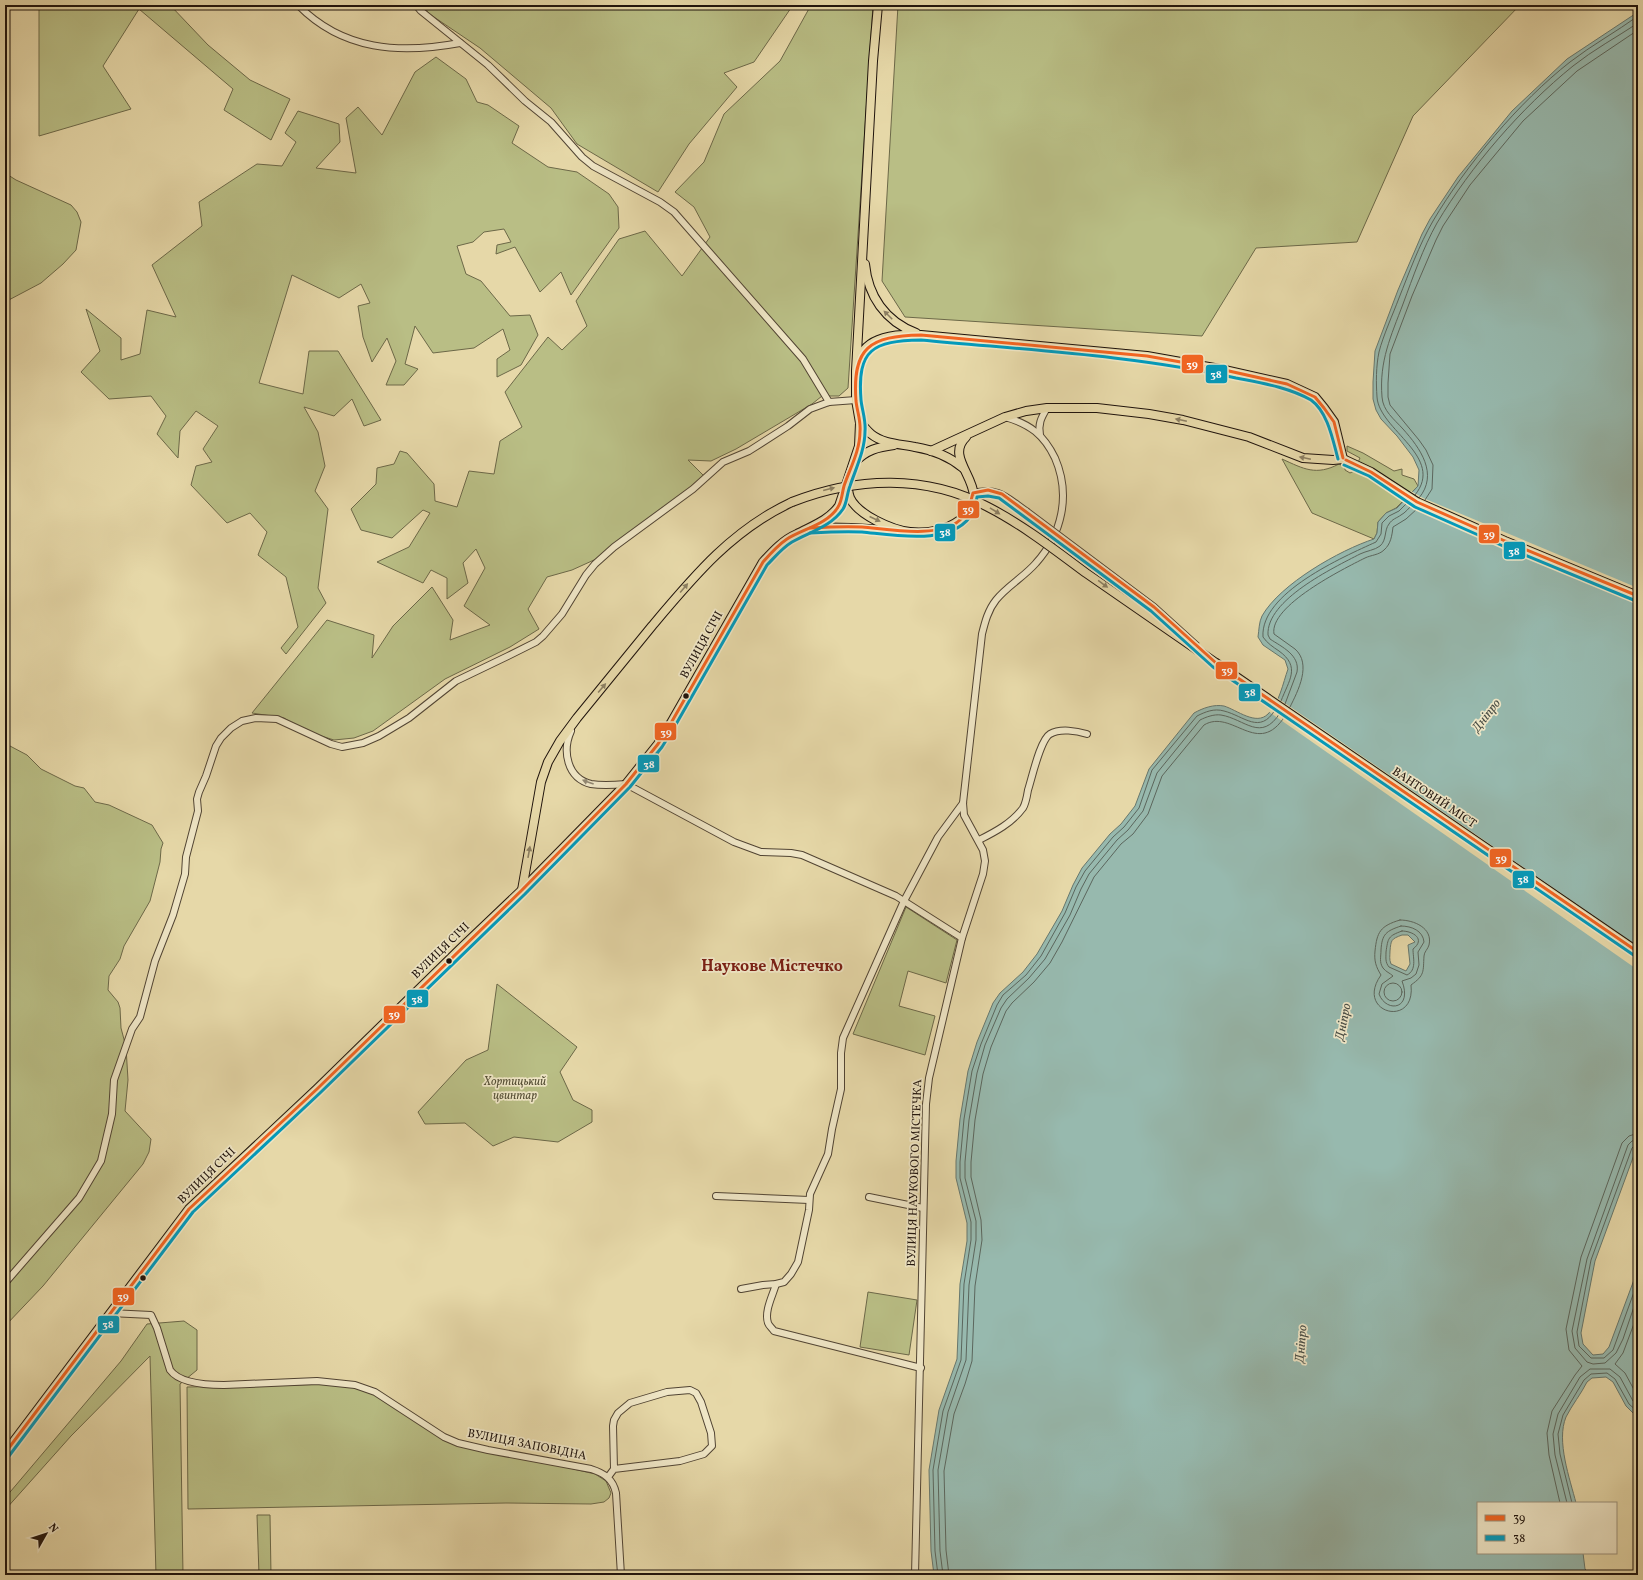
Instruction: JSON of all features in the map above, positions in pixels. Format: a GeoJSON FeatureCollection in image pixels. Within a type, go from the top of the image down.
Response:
{"type":"FeatureCollection","features":[{"type":"Feature","properties":{"kind":"main road"},"geometry":{"type":"LineString","coordinates":[[878,5],[873,61],[856,371],[856,400],[860,423],[859,446],[847,478],[848,492],[856,507],[869,516],[887,525],[909,532]]}},
{"type":"Feature","properties":{"kind":"main road"},"geometry":{"type":"LineString","coordinates":[[864,246],[866,270],[877,302],[886,315],[896,323],[921,335]]}},
{"type":"Feature","properties":{"kind":"main road"},"geometry":{"type":"LineString","coordinates":[[856,371],[859,357],[868,346],[877,340],[902,334],[1147,356],[1220,369],[1287,384],[1315,397],[1324,408],[1334,422],[1343,456],[1417,502],[1505,541],[1638,596]]}},
{"type":"Feature","properties":{"kind":"main road"},"geometry":{"type":"LineString","coordinates":[[932,450],[1005,418],[1026,411],[1048,408],[1097,408],[1184,420],[1249,437],[1303,458],[1333,460],[1343,456]]}},
{"type":"Feature","properties":{"kind":"main road"},"geometry":{"type":"LineString","coordinates":[[860,423],[870,434],[878,438],[901,445],[932,450],[957,463],[965,470]]}},
{"type":"Feature","properties":{"kind":"main road"},"geometry":{"type":"LineString","coordinates":[[810,528],[861,527],[923,532],[939,530],[960,519],[971,504],[973,493],[970,479],[960,460],[958,448],[965,438],[971,434]]}},
{"type":"Feature","properties":{"kind":"main road"},"geometry":{"type":"LineString","coordinates":[[854,462],[862,454],[871,450],[883,446],[901,445]]}},
{"type":"Feature","properties":{"kind":"main road","name":"ВУЛИЦЯ СІЧІ"},"geometry":{"type":"LineString","coordinates":[[5,1453],[189,1209],[317,1089],[522,890],[626,784],[658,744],[671,723],[763,562],[774,549],[785,540],[826,519],[836,510],[847,478]]}},
{"type":"Feature","properties":{"kind":"main road","name":"ВАНТОВИЙ МІСТ"},"geometry":{"type":"LineString","coordinates":[[522,890],[541,782],[548,762],[560,741],[577,718],[692,578],[718,551],[743,530],[765,515],[792,502],[839,487],[863,483],[886,482],[940,488],[963,496],[988,507],[1041,540],[1216,663],[1638,952]]}},
{"type":"Feature","properties":{"kind":"street"},"geometry":{"type":"LineString","coordinates":[[298,5],[313,20],[325,28],[359,43],[408,50],[460,44]]}},
{"type":"Feature","properties":{"kind":"street"},"geometry":{"type":"LineString","coordinates":[[416,5],[460,44],[488,64],[526,101],[551,122],[582,158],[593,166],[660,202],[674,212],[804,360],[829,402]]}},
{"type":"Feature","properties":{"kind":"street"},"geometry":{"type":"LineString","coordinates":[[5,1283],[79,1198],[101,1161],[112,1114],[114,1080],[132,1029],[140,1017],[155,961],[173,915],[185,874],[186,857],[197,817],[199,792],[216,746],[221,738],[231,728],[242,721],[256,718],[276,719],[331,744],[342,747],[362,743],[379,736],[409,718],[456,681],[536,642],[553,627],[586,575],[595,564],[614,547],[694,489],[723,462],[749,451],[788,426],[810,409],[829,402],[856,400]]}},
{"type":"Feature","properties":{"kind":"street"},"geometry":{"type":"LineString","coordinates":[[1040,435],[1040,420],[1048,408]]}},
{"type":"Feature","properties":{"kind":"street"},"geometry":{"type":"LineString","coordinates":[[1005,418],[1019,421],[1032,428],[1040,435]]}},
{"type":"Feature","properties":{"kind":"street","name":"ВУЛИЦЯ НАУКОВОГО МІСТЕЧКА"},"geometry":{"type":"LineString","coordinates":[[915,1575],[926,1104],[929,1078],[962,938],[983,874],[985,861],[979,840],[964,815],[963,803],[982,634],[988,614],[995,602],[1004,591],[1036,564],[1047,549],[1055,536],[1063,508],[1063,491],[1059,471],[1050,448],[1040,435]]}},
{"type":"Feature","properties":{"kind":"street"},"geometry":{"type":"LineString","coordinates":[[973,493],[988,490],[996,491],[1026,511],[1154,607],[1216,663]]}},
{"type":"Feature","properties":{"kind":"street"},"geometry":{"type":"LineString","coordinates":[[577,718],[568,736],[566,748],[568,763],[577,777],[590,783],[606,785],[626,784],[734,842],[761,852],[802,855],[883,889],[962,938]]}},
{"type":"Feature","properties":{"kind":"street"},"geometry":{"type":"LineString","coordinates":[[979,840],[997,831],[1012,819],[1024,806],[1035,765],[1044,741],[1050,734],[1063,731],[1087,734]]}},
{"type":"Feature","properties":{"kind":"street"},"geometry":{"type":"LineString","coordinates":[[741,1289],[784,1282],[792,1274],[798,1262],[810,1194],[828,1154],[841,1089],[841,1053],[843,1038],[904,901],[930,855],[938,837],[963,803]]}},
{"type":"Feature","properties":{"kind":"street"},"geometry":{"type":"LineString","coordinates":[[716,1196],[809,1200]]}},
{"type":"Feature","properties":{"kind":"street"},"geometry":{"type":"LineString","coordinates":[[869,1197],[923,1208]]}},
{"type":"Feature","properties":{"kind":"street"},"geometry":{"type":"LineString","coordinates":[[776,1284],[768,1307],[767,1316],[768,1324],[774,1331],[921,1368]]}},
{"type":"Feature","properties":{"kind":"street","name":"ВУЛИЦЯ ЗАПОВІДНА"},"geometry":{"type":"LineString","coordinates":[[110,1313],[151,1315],[157,1328],[170,1370],[175,1375],[184,1379],[211,1385],[224,1386],[318,1381],[355,1385],[376,1392],[444,1437],[458,1443],[591,1469],[608,1477]]}},
{"type":"Feature","properties":{"kind":"street"},"geometry":{"type":"LineString","coordinates":[[614,1469],[680,1461],[704,1454],[712,1446],[711,1433],[701,1402],[696,1393],[690,1390],[667,1392],[630,1404],[623,1408],[614,1420],[614,1469],[608,1477],[615,1487],[616,1493],[621,1575]]}},
{"type":"Feature","properties":{"kind":"green space"},"geometry":{"type":"Polygon","coordinates":[[[39,5],[170,5],[208,45],[250,80],[290,99],[271,140],[224,110],[233,89],[139,9],[103,66],[131,109],[39,136],[39,5]]]}},
{"type":"Feature","properties":{"kind":"green space"},"geometry":{"type":"Polygon","coordinates":[[[424,5],[793,5],[754,62],[724,73],[737,87],[689,144],[658,192],[577,144],[551,108],[480,48],[428,13],[424,5]]]}},
{"type":"Feature","properties":{"kind":"green space"},"geometry":{"type":"Polygon","coordinates":[[[811,5],[873,5],[848,388],[839,396],[822,396],[812,404],[736,449],[711,461],[688,460],[706,478],[605,555],[572,570],[547,577],[528,609],[539,629],[510,647],[445,679],[373,731],[354,738],[334,740],[305,731],[284,718],[252,713],[327,620],[374,635],[372,658],[393,626],[432,587],[453,620],[450,640],[490,625],[464,606],[485,568],[476,549],[463,563],[468,583],[447,599],[447,578],[431,570],[423,583],[377,562],[409,547],[430,513],[423,510],[392,538],[361,530],[351,509],[376,484],[377,468],[394,464],[400,451],[407,453],[434,484],[435,501],[457,507],[469,471],[494,474],[500,441],[522,427],[505,392],[548,337],[562,350],[587,326],[576,301],[619,239],[645,231],[682,276],[710,237],[694,207],[675,192],[704,162],[724,114],[780,61],[811,5]]]}},
{"type":"Feature","properties":{"kind":"green space"},"geometry":{"type":"Polygon","coordinates":[[[898,5],[1520,5],[1413,116],[1357,242],[1256,248],[1202,336],[905,317],[882,281],[898,5]]]}},
{"type":"Feature","properties":{"kind":"green space"},"geometry":{"type":"Polygon","coordinates":[[[436,57],[466,79],[477,102],[488,105],[519,126],[512,143],[548,167],[577,172],[609,194],[618,207],[619,228],[571,295],[561,272],[540,292],[515,247],[496,254],[497,245],[511,242],[504,229],[484,232],[473,242],[457,246],[466,274],[481,281],[510,316],[530,315],[538,335],[521,365],[497,377],[497,359],[510,350],[503,329],[474,348],[433,353],[415,326],[405,364],[418,369],[404,385],[386,385],[396,361],[387,338],[372,362],[363,337],[358,306],[370,303],[361,284],[339,298],[292,275],[259,383],[303,394],[309,351],[338,351],[381,420],[364,426],[352,399],[334,416],[304,407],[318,432],[325,466],[315,491],[328,509],[318,588],[326,603],[286,654],[281,648],[298,627],[286,577],[258,555],[267,532],[250,513],[227,523],[191,485],[196,466],[212,462],[203,449],[218,426],[196,411],[180,431],[178,458],[157,434],[166,416],[151,396],[109,399],[81,372],[100,351],[86,309],[121,338],[121,360],[140,354],[147,310],[176,317],[152,265],[202,226],[199,202],[257,164],[282,166],[296,142],[285,133],[298,111],[339,124],[340,142],[316,168],[356,173],[346,118],[358,107],[382,135],[415,72],[436,57]]]}},
{"type":"Feature","properties":{"kind":"green space"},"geometry":{"type":"Polygon","coordinates":[[[5,173],[16,180],[71,205],[77,212],[81,222],[76,250],[63,264],[41,283],[5,302],[5,173]]]}},
{"type":"Feature","properties":{"kind":"green space"},"geometry":{"type":"Polygon","coordinates":[[[1347,446],[1363,453],[1394,471],[1402,469],[1402,475],[1414,479],[1418,486],[1396,508],[1386,513],[1378,522],[1377,533],[1374,539],[1312,513],[1282,459],[1310,470],[1323,470],[1339,464],[1345,467],[1345,470],[1350,473],[1354,471],[1360,458],[1347,451],[1347,446]]]}},
{"type":"Feature","properties":{"kind":"green space"},"geometry":{"type":"Polygon","coordinates":[[[5,741],[10,746],[27,755],[41,769],[75,786],[84,788],[95,802],[109,805],[152,825],[163,843],[160,862],[150,901],[124,946],[120,959],[109,976],[108,990],[118,1002],[120,1008],[121,1028],[126,1047],[128,1080],[125,1111],[151,1139],[149,1152],[143,1164],[43,1286],[5,1326],[5,741]]]}},
{"type":"Feature","properties":{"kind":"green space"},"geometry":{"type":"Polygon","coordinates":[[[906,907],[957,940],[946,983],[908,971],[899,1006],[935,1016],[925,1055],[853,1034],[906,907]]]}},
{"type":"Feature","properties":{"kind":"green space","name":"Хортицький цвинтар"},"geometry":{"type":"Polygon","coordinates":[[[497,984],[577,1047],[560,1072],[573,1100],[592,1110],[592,1122],[558,1142],[514,1137],[493,1146],[465,1123],[425,1124],[418,1112],[466,1060],[488,1050],[497,984]]]}},
{"type":"Feature","properties":{"kind":"green space"},"geometry":{"type":"Polygon","coordinates":[[[868,1292],[917,1300],[909,1355],[860,1347],[868,1292]]]}},
{"type":"Feature","properties":{"kind":"green space"},"geometry":{"type":"Polygon","coordinates":[[[184,1321],[197,1330],[197,1370],[180,1384],[183,1575],[156,1575],[150,1356],[71,1436],[5,1510],[5,1498],[121,1361],[147,1324],[184,1321]]]}},
{"type":"Feature","properties":{"kind":"green space"},"geometry":{"type":"Polygon","coordinates":[[[341,1384],[371,1393],[462,1446],[595,1474],[606,1481],[611,1493],[609,1498],[604,1502],[591,1504],[506,1503],[188,1509],[187,1387],[341,1384]]]}},
{"type":"Feature","properties":{"kind":"green space"},"geometry":{"type":"Polygon","coordinates":[[[257,1515],[270,1515],[271,1575],[259,1575],[257,1515]]]}},
{"type":"Feature","properties":{"kind":"water","name":"Дніпро"},"geometry":{"type":"Polygon","coordinates":[[[1638,12],[1638,1144],[1595,1261],[1581,1333],[1583,1344],[1593,1355],[1603,1354],[1609,1347],[1638,1269],[1638,1418],[1626,1406],[1613,1382],[1606,1377],[1592,1378],[1587,1382],[1566,1417],[1563,1427],[1562,1437],[1565,1460],[1576,1502],[1477,1502],[1477,1554],[1583,1554],[1585,1569],[1591,1575],[934,1575],[931,1551],[929,1470],[939,1410],[957,1359],[960,1284],[967,1241],[967,1223],[956,1178],[956,1161],[960,1119],[968,1071],[977,1042],[993,1003],[1000,993],[1023,972],[1037,954],[1062,911],[1082,868],[1135,806],[1149,769],[1194,713],[1209,707],[1224,706],[1246,716],[1258,718],[1263,717],[1272,710],[1280,693],[1288,669],[1285,660],[1263,645],[1258,637],[1261,618],[1271,604],[1296,580],[1345,551],[1374,539],[1377,533],[1378,522],[1386,513],[1397,508],[1418,486],[1419,470],[1413,457],[1397,436],[1381,419],[1376,410],[1373,399],[1375,351],[1398,290],[1430,219],[1458,177],[1512,111],[1567,59],[1638,12]],[[1402,935],[1394,939],[1391,942],[1391,964],[1406,971],[1410,964],[1408,945],[1415,942],[1408,935],[1402,935]]]}},
{"type":"Feature","properties":{"kind":"pier"},"geometry":{"type":"Polygon","coordinates":[[[1411,491],[1423,498],[1638,588],[1638,601],[1420,510],[1402,499],[1411,491]]]}},
{"type":"Feature","properties":{"kind":"pier"},"geometry":{"type":"Polygon","coordinates":[[[1276,697],[1638,946],[1638,970],[1268,711],[1276,697]]]}},
{"type":"Feature","properties":{"kind":"transit line","name":"39"},"geometry":{"type":"LineString","coordinates":[[5,1453],[189,1209],[317,1089],[522,890],[626,784],[658,744],[763,562],[784,541],[793,535],[822,522],[834,513],[839,505],[860,438],[856,401],[857,368],[861,357],[868,348],[877,342],[889,338],[921,335],[1147,356],[1220,369],[1287,384],[1315,397],[1324,408],[1334,422],[1343,458]]}},
{"type":"Feature","properties":{"kind":"transit line","name":"38"},"geometry":{"type":"LineString","coordinates":[[9,1456],[193,1212],[320,1093],[525,894],[630,787],[662,747],[767,565],[788,544],[826,525],[843,509],[864,445],[865,427],[860,383],[862,369],[866,359],[872,351],[880,346],[891,343],[921,340],[1040,350],[1119,359],[1197,370],[1265,384],[1293,392],[1311,400],[1317,405],[1326,419],[1338,459]]}},
{"type":"Feature","properties":{"kind":"transit line","name":"39"},"geometry":{"type":"LineString","coordinates":[[1346,460],[1371,472],[1417,502],[1505,541],[1638,596]]}},
{"type":"Feature","properties":{"kind":"transit line","name":"38"},"geometry":{"type":"LineString","coordinates":[[1344,465],[1369,476],[1415,507],[1503,546],[1636,601]]}},
{"type":"Feature","properties":{"kind":"transit line","name":"39"},"geometry":{"type":"LineString","coordinates":[[810,528],[862,527],[899,531],[927,531],[939,529],[951,526],[963,517],[969,508],[973,493],[988,490],[1002,494],[1154,607],[1216,663],[1638,952]]}},
{"type":"Feature","properties":{"kind":"transit line","name":"38"},"geometry":{"type":"LineString","coordinates":[[810,533],[856,532],[906,536],[938,534],[953,530],[964,523],[974,510],[977,497],[988,496],[999,498],[1151,611],[1213,667],[1635,956]]}},
{"type":"Feature","properties":{"kind":"district","name":"Наукове Містечко"},"geometry":{"type":"Point","coordinates":[772,967]}}]}
